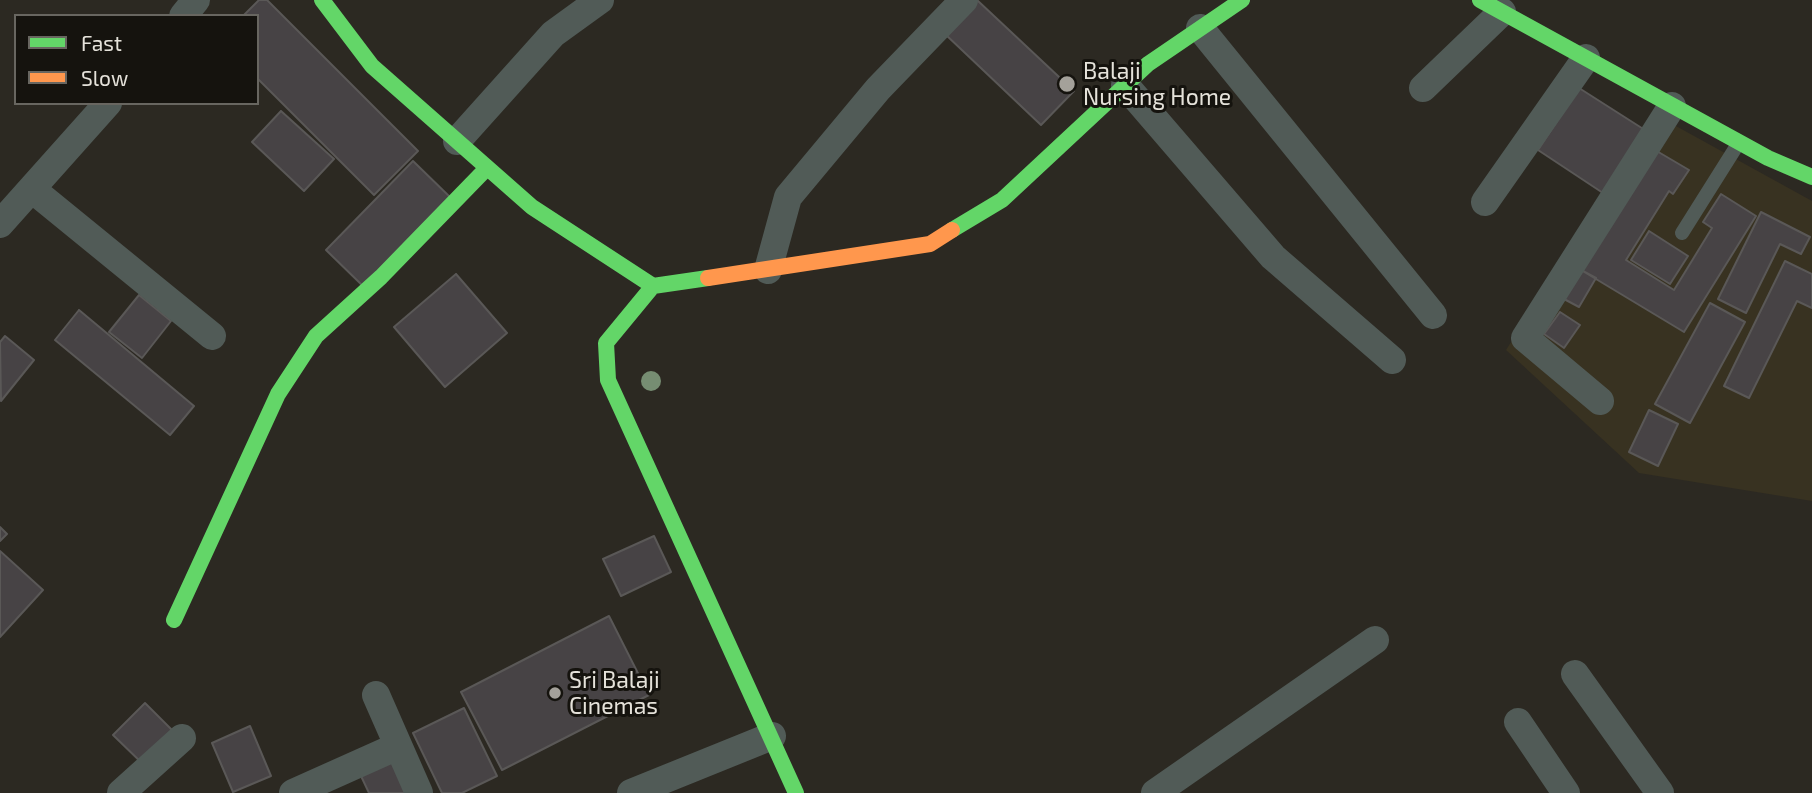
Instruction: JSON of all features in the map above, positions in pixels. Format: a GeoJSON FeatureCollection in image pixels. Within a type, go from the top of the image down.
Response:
{"type":"FeatureCollection","features":[{"type":"Feature","properties":{"kind":"street"},"geometry":{"type":"LineString","coordinates":[[185,14],[197,0]]}},
{"type":"Feature","properties":{"kind":"street"},"geometry":{"type":"LineString","coordinates":[[322,0],[372,66],[532,207],[653,286],[930,244],[1002,200],[1148,64],[1241,0]]}},
{"type":"Feature","properties":{"kind":"street"},"geometry":{"type":"LineString","coordinates":[[457,141],[553,34],[600,0]]}},
{"type":"Feature","properties":{"kind":"street"},"geometry":{"type":"LineString","coordinates":[[768,270],[788,197],[878,89],[964,0]]}},
{"type":"Feature","properties":{"kind":"street"},"geometry":{"type":"LineString","coordinates":[[1423,88],[1491,6],[1739,143],[1812,177]]}},
{"type":"Feature","properties":{"kind":"street"},"geometry":{"type":"LineString","coordinates":[[1200,28],[1433,315]]}},
{"type":"Feature","properties":{"kind":"street"},"geometry":{"type":"LineString","coordinates":[[1486,202],[1586,58]]}},
{"type":"Feature","properties":{"kind":"street"},"geometry":{"type":"LineString","coordinates":[[1125,85],[1273,257],[1392,360]]}},
{"type":"Feature","properties":{"kind":"street"},"geometry":{"type":"LineString","coordinates":[[0,224],[106,105]]}},
{"type":"Feature","properties":{"kind":"street"},"geometry":{"type":"LineString","coordinates":[[1600,401],[1525,338],[1672,106]]}},
{"type":"Feature","properties":{"kind":"street"},"geometry":{"type":"LineString","coordinates":[[174,620],[278,394],[316,336],[381,277],[487,167]]}},
{"type":"Feature","properties":{"kind":"street"},"geometry":{"type":"LineString","coordinates":[[33,190],[212,336]]}},
{"type":"Feature","properties":{"kind":"street"},"geometry":{"type":"LineString","coordinates":[[653,286],[606,343],[608,380],[687,559],[772,736],[796,793]]}},
{"type":"Feature","properties":{"kind":"street"},"geometry":{"type":"LineString","coordinates":[[1155,793],[1375,640]]}},
{"type":"Feature","properties":{"kind":"street"},"geometry":{"type":"LineString","coordinates":[[1575,674],[1660,793]]}},
{"type":"Feature","properties":{"kind":"street"},"geometry":{"type":"LineString","coordinates":[[376,695],[419,793]]}},
{"type":"Feature","properties":{"kind":"street"},"geometry":{"type":"LineString","coordinates":[[1518,722],[1566,793]]}},
{"type":"Feature","properties":{"kind":"street"},"geometry":{"type":"LineString","coordinates":[[631,793],[772,736]]}},
{"type":"Feature","properties":{"kind":"street"},"geometry":{"type":"LineString","coordinates":[[121,793],[182,738]]}},
{"type":"Feature","properties":{"kind":"street"},"geometry":{"type":"LineString","coordinates":[[293,793],[398,746]]}},
{"type":"Feature","properties":{"kind":"lane"},"geometry":{"type":"LineString","coordinates":[[1682,233],[1739,143]]}},
{"type":"Feature","properties":{"kind":"shaded area"},"geometry":{"type":"Polygon","coordinates":[[[1656,115],[1812,201],[1812,501],[1639,473],[1506,350],[1656,115]]]}},
{"type":"Feature","properties":{"kind":"building"},"geometry":{"type":"Polygon","coordinates":[[[259,0],[267,0],[418,151],[374,195],[259,80],[259,14],[245,14],[259,0]]]}},
{"type":"Feature","properties":{"kind":"building"},"geometry":{"type":"Polygon","coordinates":[[[977,0],[1074,91],[1041,125],[945,34],[977,0]]]}},
{"type":"Feature","properties":{"kind":"building"},"geometry":{"type":"Polygon","coordinates":[[[1579,88],[1648,132],[1606,195],[1538,150],[1579,88]]]}},
{"type":"Feature","properties":{"kind":"building"},"geometry":{"type":"Polygon","coordinates":[[[281,111],[334,159],[304,191],[252,142],[281,111]]]}},
{"type":"Feature","properties":{"kind":"building"},"geometry":{"type":"Polygon","coordinates":[[[1655,150],[1689,170],[1673,194],[1669,191],[1626,260],[1674,290],[1712,228],[1703,222],[1721,194],[1756,216],[1684,332],[1581,270],[1655,150]]]}},
{"type":"Feature","properties":{"kind":"building"},"geometry":{"type":"Polygon","coordinates":[[[413,161],[452,199],[365,288],[326,250],[413,161]]]}},
{"type":"Feature","properties":{"kind":"building"},"geometry":{"type":"Polygon","coordinates":[[[1761,212],[1810,237],[1801,254],[1780,244],[1746,313],[1718,299],[1761,212]]]}},
{"type":"Feature","properties":{"kind":"building"},"geometry":{"type":"Polygon","coordinates":[[[1649,231],[1688,256],[1670,284],[1631,260],[1649,231]]]}},
{"type":"Feature","properties":{"kind":"building"},"geometry":{"type":"Polygon","coordinates":[[[1785,261],[1812,274],[1812,308],[1797,301],[1749,398],[1724,386],[1785,261]]]}},
{"type":"Feature","properties":{"kind":"building"},"geometry":{"type":"Polygon","coordinates":[[[1581,270],[1596,278],[1579,307],[1564,299],[1581,270]]]}},
{"type":"Feature","properties":{"kind":"building"},"geometry":{"type":"Polygon","coordinates":[[[456,274],[507,333],[445,387],[394,327],[456,274]]]}},
{"type":"Feature","properties":{"kind":"building"},"geometry":{"type":"Polygon","coordinates":[[[139,295],[171,321],[142,358],[109,332],[139,295]]]}},
{"type":"Feature","properties":{"kind":"building"},"geometry":{"type":"Polygon","coordinates":[[[1710,303],[1745,322],[1690,423],[1655,404],[1710,303]]]}},
{"type":"Feature","properties":{"kind":"building"},"geometry":{"type":"Polygon","coordinates":[[[79,310],[194,406],[170,435],[55,340],[79,310]]]}},
{"type":"Feature","properties":{"kind":"building"},"geometry":{"type":"Polygon","coordinates":[[[1560,312],[1580,325],[1564,348],[1544,334],[1560,312]]]}},
{"type":"Feature","properties":{"kind":"building"},"geometry":{"type":"Polygon","coordinates":[[[5,336],[34,360],[1,401],[0,342],[5,336]]]}},
{"type":"Feature","properties":{"kind":"building"},"geometry":{"type":"Polygon","coordinates":[[[1649,410],[1678,424],[1658,466],[1629,452],[1649,410]]]}},
{"type":"Feature","properties":{"kind":"building"},"geometry":{"type":"Polygon","coordinates":[[[0,527],[7,534],[0,541],[0,527]]]}},
{"type":"Feature","properties":{"kind":"building"},"geometry":{"type":"Polygon","coordinates":[[[654,536],[671,572],[621,596],[603,559],[654,536]]]}},
{"type":"Feature","properties":{"kind":"building"},"geometry":{"type":"Polygon","coordinates":[[[0,551],[43,590],[0,637],[0,551]]]}},
{"type":"Feature","properties":{"kind":"building","name":"Sri Balaji Cinemas"},"geometry":{"type":"Polygon","coordinates":[[[609,616],[649,695],[502,770],[461,692],[609,616]]]}},
{"type":"Feature","properties":{"kind":"building"},"geometry":{"type":"Polygon","coordinates":[[[145,703],[177,735],[146,767],[113,735],[145,703]]]}},
{"type":"Feature","properties":{"kind":"building"},"geometry":{"type":"Polygon","coordinates":[[[464,708],[497,776],[462,793],[442,793],[413,733],[464,708]]]}},
{"type":"Feature","properties":{"kind":"building"},"geometry":{"type":"Polygon","coordinates":[[[250,726],[271,776],[233,792],[212,743],[250,726]]]}},
{"type":"Feature","properties":{"kind":"building"},"geometry":{"type":"Polygon","coordinates":[[[398,759],[414,793],[369,793],[361,776],[398,759]]]}},
{"type":"Feature","properties":{"kind":"traffic: fast"},"geometry":{"type":"LineString","coordinates":[[322,0],[372,66],[532,207],[653,286],[708,278]]}},
{"type":"Feature","properties":{"kind":"traffic: fast"},"geometry":{"type":"LineString","coordinates":[[952,230],[1002,200],[1148,64],[1242,0]]}},
{"type":"Feature","properties":{"kind":"traffic: fast"},"geometry":{"type":"LineString","coordinates":[[1480,0],[1768,158],[1812,177]]}},
{"type":"Feature","properties":{"kind":"traffic: fast"},"geometry":{"type":"LineString","coordinates":[[174,620],[278,394],[316,336],[381,277],[487,168]]}},
{"type":"Feature","properties":{"kind":"traffic: fast"},"geometry":{"type":"LineString","coordinates":[[653,286],[606,343],[608,380],[796,793]]}},
{"type":"Feature","properties":{"kind":"traffic: slow"},"geometry":{"type":"LineString","coordinates":[[708,278],[930,244],[952,230]]}},
{"type":"Feature","properties":{"kind":"place","name":"Balaji Nursing Home"},"geometry":{"type":"Point","coordinates":[1067,84]}},
{"type":"Feature","properties":{"kind":"place","name":"Sri Balaji Cinemas"},"geometry":{"type":"Point","coordinates":[555,693]}}]}
